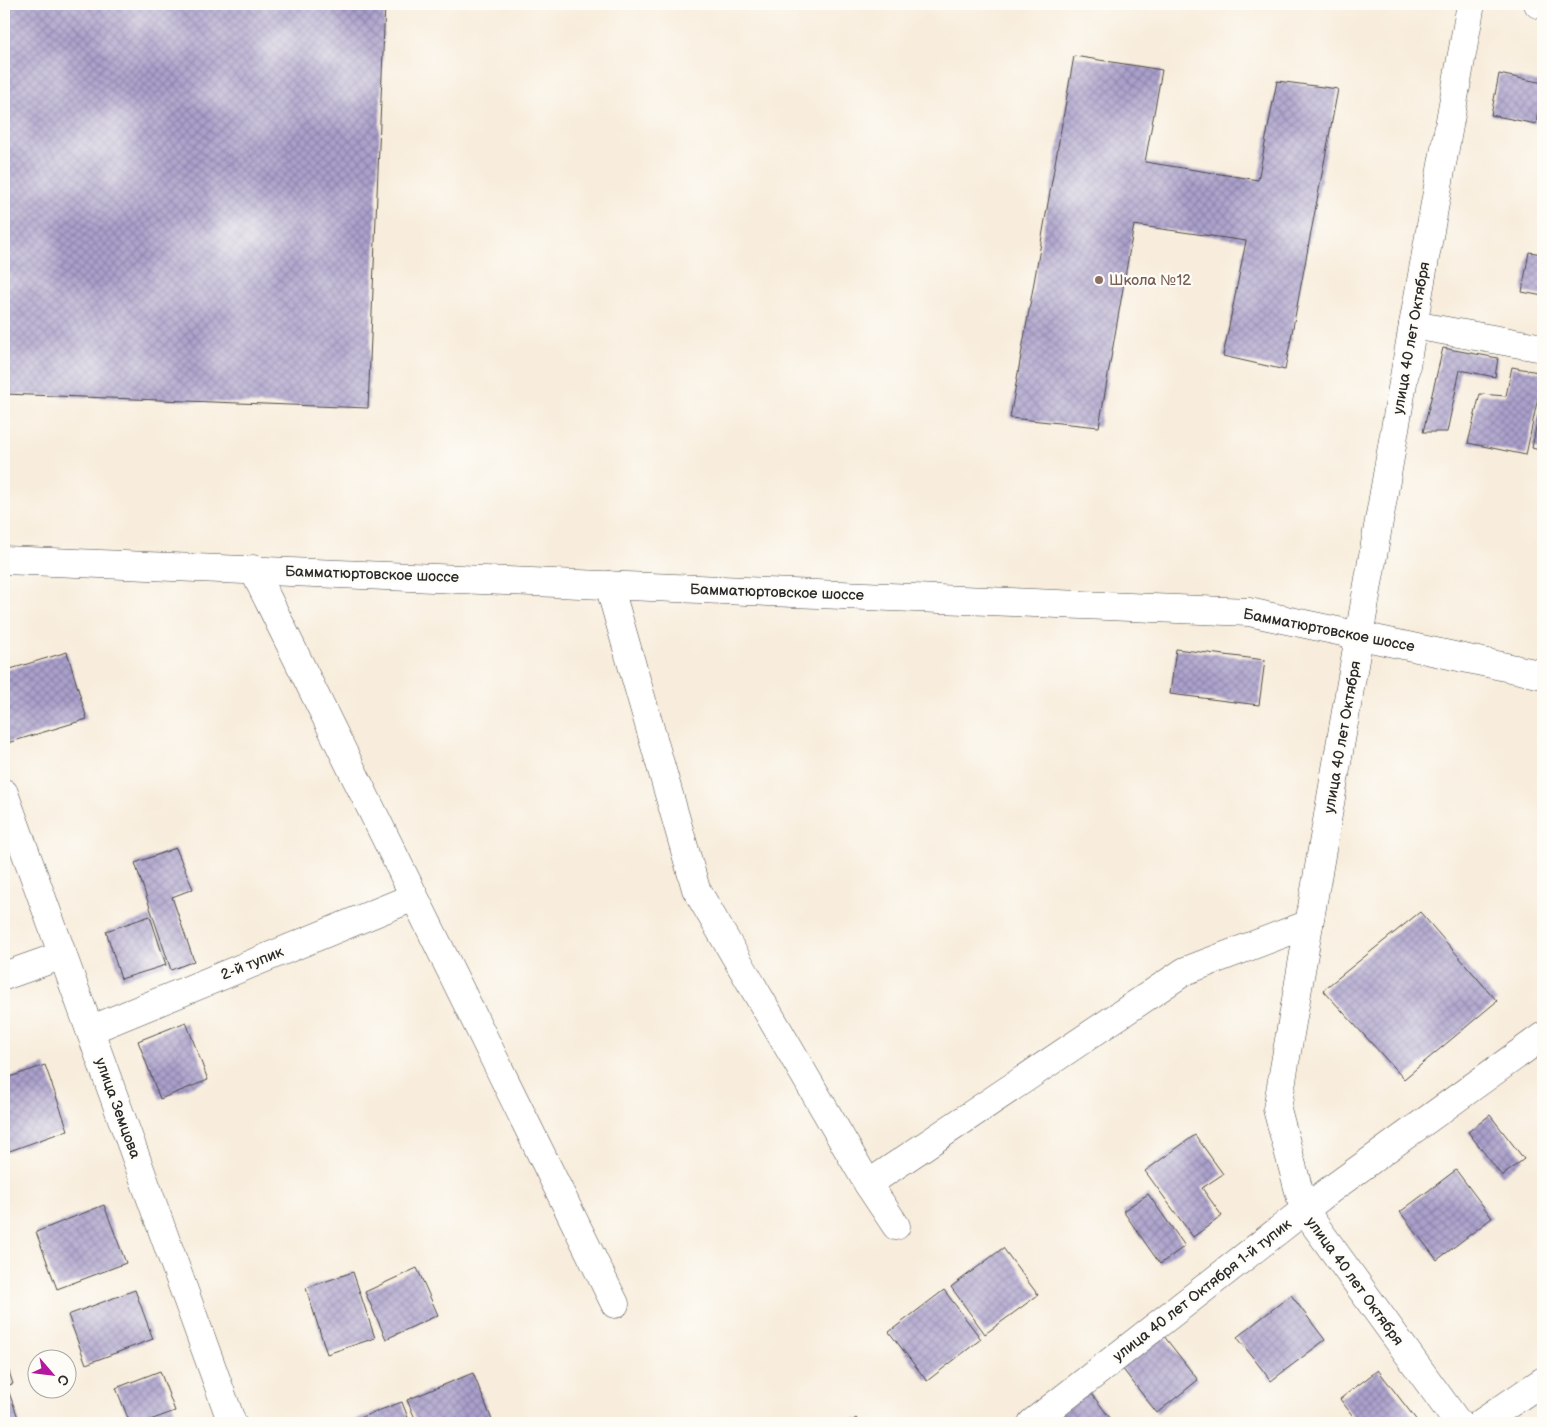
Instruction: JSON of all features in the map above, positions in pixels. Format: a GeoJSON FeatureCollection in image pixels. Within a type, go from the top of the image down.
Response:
{"type":"FeatureCollection","features":[{"type":"Feature","properties":{"kind":"street","name":"улица 40 лет Октября"},"geometry":{"type":"LineString","coordinates":[[1458,1423],[1304,1210],[1277,1109],[1413,325],[1471,4]]}},
{"type":"Feature","properties":{"kind":"street"},"geometry":{"type":"LineString","coordinates":[[1538,4],[1543,5]]}},
{"type":"Feature","properties":{"kind":"street"},"geometry":{"type":"LineString","coordinates":[[1413,325],[1543,348]]}},
{"type":"Feature","properties":{"kind":"street","name":"Бамматюртовское шоссе"},"geometry":{"type":"LineString","coordinates":[[4,560],[1249,612],[1543,675]]}},
{"type":"Feature","properties":{"kind":"street"},"geometry":{"type":"LineString","coordinates":[[253,569],[615,1304]]}},
{"type":"Feature","properties":{"kind":"street"},"geometry":{"type":"LineString","coordinates":[[609,584],[696,889],[868,1184],[896,1226]]}},
{"type":"Feature","properties":{"kind":"street","name":"улица Земцова"},"geometry":{"type":"LineString","coordinates":[[4,793],[232,1423]]}},
{"type":"Feature","properties":{"kind":"street","name":"2-й тупик"},"geometry":{"type":"LineString","coordinates":[[90,1030],[414,897]]}},
{"type":"Feature","properties":{"kind":"street"},"geometry":{"type":"LineString","coordinates":[[868,1184],[1185,971],[1309,924]]}},
{"type":"Feature","properties":{"kind":"street"},"geometry":{"type":"LineString","coordinates":[[4,976],[62,955]]}},
{"type":"Feature","properties":{"kind":"street","name":"улица 40 лет Октября 1-й тупик"},"geometry":{"type":"LineString","coordinates":[[1032,1423],[1304,1210],[1543,1036]]}},
{"type":"Feature","properties":{"kind":"street"},"geometry":{"type":"LineString","coordinates":[[1481,1423],[1543,1381]]}},
{"type":"Feature","properties":{"kind":"building"},"geometry":{"type":"Polygon","coordinates":[[[4,4],[385,4],[368,408],[4,394],[4,4]]]}},
{"type":"Feature","properties":{"kind":"building"},"geometry":{"type":"Polygon","coordinates":[[[1074,56],[1162,70],[1145,162],[1258,180],[1277,81],[1338,89],[1285,370],[1223,356],[1246,241],[1134,225],[1099,427],[1010,418],[1074,56]]]}},
{"type":"Feature","properties":{"kind":"building"},"geometry":{"type":"Polygon","coordinates":[[[1499,74],[1543,83],[1536,124],[1491,115],[1499,74]]]}},
{"type":"Feature","properties":{"kind":"building"},"geometry":{"type":"Polygon","coordinates":[[[1529,252],[1543,254],[1543,296],[1522,292],[1529,252]]]}},
{"type":"Feature","properties":{"kind":"building"},"geometry":{"type":"Polygon","coordinates":[[[1443,348],[1498,358],[1495,377],[1460,370],[1447,432],[1423,432],[1443,348]]]}},
{"type":"Feature","properties":{"kind":"building"},"geometry":{"type":"Polygon","coordinates":[[[1512,367],[1543,373],[1526,455],[1468,443],[1480,394],[1506,396],[1512,367]]]}},
{"type":"Feature","properties":{"kind":"building"},"geometry":{"type":"Polygon","coordinates":[[[1543,397],[1543,451],[1532,448],[1543,397]]]}},
{"type":"Feature","properties":{"kind":"building"},"geometry":{"type":"Polygon","coordinates":[[[1176,649],[1265,660],[1259,705],[1170,694],[1176,649]]]}},
{"type":"Feature","properties":{"kind":"building"},"geometry":{"type":"Polygon","coordinates":[[[67,652],[87,719],[4,744],[4,671],[67,652]]]}},
{"type":"Feature","properties":{"kind":"building"},"geometry":{"type":"Polygon","coordinates":[[[176,848],[193,889],[172,897],[194,961],[171,970],[135,863],[176,848]]]}},
{"type":"Feature","properties":{"kind":"building"},"geometry":{"type":"Polygon","coordinates":[[[1420,912],[1497,1001],[1404,1079],[1323,990],[1420,912]]]}},
{"type":"Feature","properties":{"kind":"building"},"geometry":{"type":"Polygon","coordinates":[[[150,916],[166,965],[121,979],[106,931],[150,916]]]}},
{"type":"Feature","properties":{"kind":"building"},"geometry":{"type":"Polygon","coordinates":[[[186,1022],[208,1080],[160,1099],[138,1041],[186,1022]]]}},
{"type":"Feature","properties":{"kind":"building"},"geometry":{"type":"Polygon","coordinates":[[[45,1065],[68,1130],[4,1153],[4,1079],[45,1065]]]}},
{"type":"Feature","properties":{"kind":"building"},"geometry":{"type":"Polygon","coordinates":[[[1490,1115],[1524,1159],[1502,1176],[1468,1132],[1490,1115]]]}},
{"type":"Feature","properties":{"kind":"building"},"geometry":{"type":"Polygon","coordinates":[[[1195,1135],[1223,1174],[1202,1188],[1222,1216],[1193,1237],[1145,1171],[1195,1135]]]}},
{"type":"Feature","properties":{"kind":"building"},"geometry":{"type":"Polygon","coordinates":[[[1456,1170],[1492,1218],[1437,1260],[1400,1212],[1456,1170]]]}},
{"type":"Feature","properties":{"kind":"building"},"geometry":{"type":"Polygon","coordinates":[[[1148,1194],[1185,1246],[1160,1264],[1123,1211],[1148,1194]]]}},
{"type":"Feature","properties":{"kind":"building"},"geometry":{"type":"Polygon","coordinates":[[[104,1205],[126,1263],[57,1289],[36,1232],[104,1205]]]}},
{"type":"Feature","properties":{"kind":"building"},"geometry":{"type":"Polygon","coordinates":[[[1003,1248],[1038,1295],[985,1334],[951,1287],[1003,1248]]]}},
{"type":"Feature","properties":{"kind":"building"},"geometry":{"type":"Polygon","coordinates":[[[417,1268],[438,1315],[386,1339],[365,1292],[417,1268]]]}},
{"type":"Feature","properties":{"kind":"building"},"geometry":{"type":"Polygon","coordinates":[[[353,1272],[375,1338],[327,1354],[306,1288],[353,1272]]]}},
{"type":"Feature","properties":{"kind":"building"},"geometry":{"type":"Polygon","coordinates":[[[135,1290],[153,1339],[86,1364],[68,1315],[135,1290]]]}},
{"type":"Feature","properties":{"kind":"building"},"geometry":{"type":"Polygon","coordinates":[[[944,1290],[981,1339],[927,1381],[889,1332],[944,1290]]]}},
{"type":"Feature","properties":{"kind":"building"},"geometry":{"type":"Polygon","coordinates":[[[1291,1295],[1325,1340],[1271,1381],[1237,1337],[1291,1295]]]}},
{"type":"Feature","properties":{"kind":"building"},"geometry":{"type":"Polygon","coordinates":[[[1160,1331],[1198,1380],[1157,1413],[1118,1363],[1160,1331]]]}},
{"type":"Feature","properties":{"kind":"building"},"geometry":{"type":"Polygon","coordinates":[[[4,1356],[13,1384],[4,1386],[4,1356]]]}},
{"type":"Feature","properties":{"kind":"building"},"geometry":{"type":"Polygon","coordinates":[[[1378,1370],[1418,1422],[1358,1423],[1340,1399],[1378,1370]]]}},
{"type":"Feature","properties":{"kind":"building"},"geometry":{"type":"Polygon","coordinates":[[[160,1371],[175,1411],[142,1423],[130,1423],[116,1388],[160,1371]]]}},
{"type":"Feature","properties":{"kind":"building"},"geometry":{"type":"Polygon","coordinates":[[[473,1373],[492,1420],[485,1423],[417,1423],[407,1400],[473,1373]]]}},
{"type":"Feature","properties":{"kind":"building"},"geometry":{"type":"Polygon","coordinates":[[[1087,1388],[1114,1423],[1063,1423],[1055,1413],[1087,1388]]]}},
{"type":"Feature","properties":{"kind":"building"},"geometry":{"type":"Polygon","coordinates":[[[8,1390],[20,1423],[4,1423],[4,1392],[8,1390]]]}},
{"type":"Feature","properties":{"kind":"building"},"geometry":{"type":"Polygon","coordinates":[[[402,1402],[410,1423],[345,1423],[402,1402]]]}},
{"type":"Feature","properties":{"kind":"building"},"geometry":{"type":"Polygon","coordinates":[[[856,1418],[860,1423],[849,1423],[856,1418]]]}},
{"type":"Feature","properties":{"kind":"place","name":"Школа №12"},"geometry":{"type":"Point","coordinates":[1099,280]}}]}
